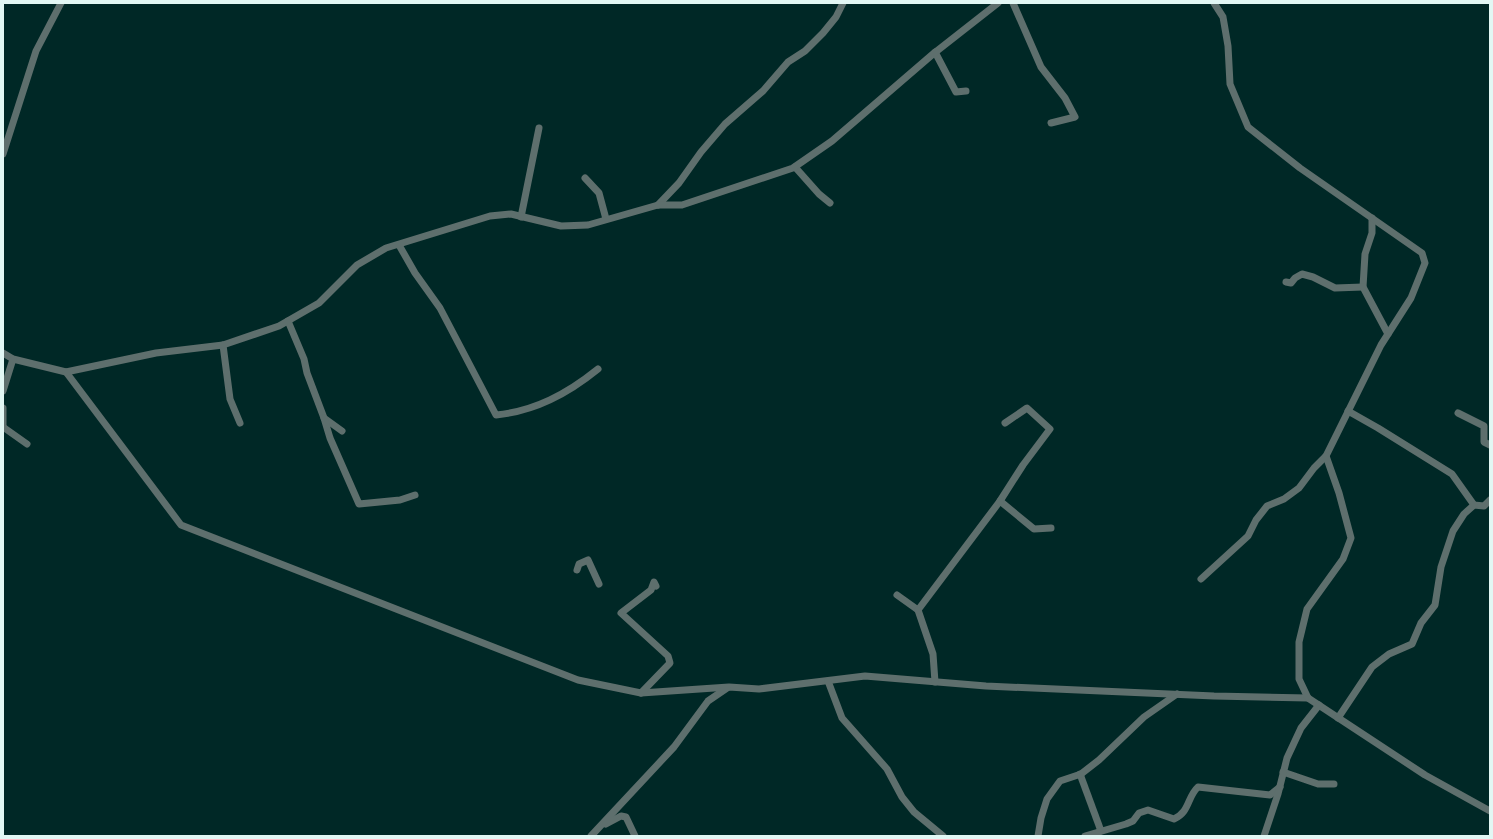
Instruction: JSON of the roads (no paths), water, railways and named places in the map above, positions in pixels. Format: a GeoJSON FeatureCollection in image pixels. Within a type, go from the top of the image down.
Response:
{"type":"FeatureCollection","features":[{"type":"Feature","properties":{"kind":"street"},"geometry":{"type":"LineString","coordinates":[[3,154],[36,51],[61,3]]}},
{"type":"Feature","properties":{"kind":"street"},"geometry":{"type":"LineString","coordinates":[[658,205],[679,182],[701,152],[725,124],[763,91],[788,62],[805,51],[818,38],[836,17],[843,3]]}},
{"type":"Feature","properties":{"kind":"street"},"geometry":{"type":"LineString","coordinates":[[3,353],[13,359],[66,372],[156,353],[223,345],[279,326],[319,303],[357,265],[386,248],[490,216],[511,214],[561,226],[588,225],[658,205],[682,205],[795,167],[832,141],[935,52],[998,3]]}},
{"type":"Feature","properties":{"kind":"street"},"geometry":{"type":"LineString","coordinates":[[1012,3],[1041,67],[1065,98],[1075,117],[1051,123]]}},
{"type":"Feature","properties":{"kind":"street"},"geometry":{"type":"LineString","coordinates":[[1201,579],[1248,536],[1256,520],[1267,506],[1284,499],[1299,488],[1314,468],[1326,456],[1388,334],[1411,298],[1425,263],[1422,253],[1300,168],[1248,128],[1230,84],[1228,46],[1223,17],[1214,3]]}},
{"type":"Feature","properties":{"kind":"street"},"geometry":{"type":"LineString","coordinates":[[935,52],[956,92],[966,91]]}},
{"type":"Feature","properties":{"kind":"street"},"geometry":{"type":"LineString","coordinates":[[521,217],[539,128]]}},
{"type":"Feature","properties":{"kind":"street"},"geometry":{"type":"LineString","coordinates":[[795,167],[819,194],[830,203]]}},
{"type":"Feature","properties":{"kind":"street"},"geometry":{"type":"LineString","coordinates":[[585,178],[599,193],[606,219]]}},
{"type":"Feature","properties":{"kind":"street"},"geometry":{"type":"LineString","coordinates":[[1372,218],[1372,233],[1364,254],[1362,287],[1388,334]]}},
{"type":"Feature","properties":{"kind":"street"},"geometry":{"type":"LineString","coordinates":[[399,245],[415,273],[440,308],[496,415],[515,413],[544,404],[568,392],[598,370]]}},
{"type":"Feature","properties":{"kind":"street"},"geometry":{"type":"LineString","coordinates":[[1286,282],[1291,283],[1295,278],[1302,274],[1313,277],[1335,288],[1362,287]]}},
{"type":"Feature","properties":{"kind":"street"},"geometry":{"type":"LineString","coordinates":[[288,321],[304,359],[306,373],[324,418],[330,438],[359,504],[394,499],[400,500],[415,495]]}},
{"type":"Feature","properties":{"kind":"street"},"geometry":{"type":"LineString","coordinates":[[223,345],[230,399],[240,423]]}},
{"type":"Feature","properties":{"kind":"street"},"geometry":{"type":"LineString","coordinates":[[3,391],[13,359]]}},
{"type":"Feature","properties":{"kind":"street"},"geometry":{"type":"LineString","coordinates":[[66,372],[181,525],[578,680],[641,692],[729,688],[759,689],[865,676],[994,686],[1308,698]]}},
{"type":"Feature","properties":{"kind":"street"},"geometry":{"type":"LineString","coordinates":[[3,408],[3,426],[27,444]]}},
{"type":"Feature","properties":{"kind":"street"},"geometry":{"type":"LineString","coordinates":[[918,610],[1000,501],[1023,465],[1050,429],[1027,408],[1005,423]]}},
{"type":"Feature","properties":{"kind":"street"},"geometry":{"type":"LineString","coordinates":[[1348,411],[1452,474],[1474,504],[1484,506],[1490,500]]}},
{"type":"Feature","properties":{"kind":"street"},"geometry":{"type":"LineString","coordinates":[[1458,413],[1484,426],[1484,442],[1490,445]]}},
{"type":"Feature","properties":{"kind":"street"},"geometry":{"type":"LineString","coordinates":[[324,418],[342,431]]}},
{"type":"Feature","properties":{"kind":"street"},"geometry":{"type":"LineString","coordinates":[[1326,456],[1339,494],[1351,538],[1343,559],[1307,610],[1299,642],[1298,679],[1308,698],[1319,706],[1426,775],[1490,811]]}},
{"type":"Feature","properties":{"kind":"street"},"geometry":{"type":"LineString","coordinates":[[1000,501],[1034,529],[1051,528]]}},
{"type":"Feature","properties":{"kind":"street"},"geometry":{"type":"LineString","coordinates":[[1338,718],[1372,667],[1389,654],[1412,644],[1421,624],[1435,605],[1441,567],[1453,531],[1464,514],[1474,504]]}},
{"type":"Feature","properties":{"kind":"street"},"geometry":{"type":"LineString","coordinates":[[577,570],[579,564],[588,560],[599,584]]}},
{"type":"Feature","properties":{"kind":"street"},"geometry":{"type":"LineString","coordinates":[[641,692],[670,663],[668,656],[621,613],[651,590],[654,582],[656,586]]}},
{"type":"Feature","properties":{"kind":"street"},"geometry":{"type":"LineString","coordinates":[[897,595],[918,610],[933,654],[935,682]]}},
{"type":"Feature","properties":{"kind":"street"},"geometry":{"type":"LineString","coordinates":[[828,681],[842,718],[887,769],[902,797],[914,812],[943,836]]}},
{"type":"Feature","properties":{"kind":"street"},"geometry":{"type":"LineString","coordinates":[[592,836],[674,747],[708,701],[729,688]]}},
{"type":"Feature","properties":{"kind":"street"},"geometry":{"type":"LineString","coordinates":[[1040,835],[1041,818],[1053,789],[1060,781],[1080,774],[1099,760],[1144,717],[1177,694]]}},
{"type":"Feature","properties":{"kind":"street"},"geometry":{"type":"LineString","coordinates":[[1264,836],[1280,788],[1287,758],[1301,728],[1319,706]]}},
{"type":"Feature","properties":{"kind":"street"},"geometry":{"type":"LineString","coordinates":[[1284,772],[1318,784],[1334,784]]}},
{"type":"Feature","properties":{"kind":"street"},"geometry":{"type":"LineString","coordinates":[[1080,774],[1101,831]]}},
{"type":"Feature","properties":{"kind":"street"},"geometry":{"type":"LineString","coordinates":[[1085,836],[1126,824],[1133,820],[1139,813],[1148,810],[1174,819],[1182,816],[1188,807],[1192,792],[1198,787],[1270,795],[1280,788]]}},
{"type":"Feature","properties":{"kind":"street"},"geometry":{"type":"LineString","coordinates":[[592,836],[611,820],[621,816],[626,817],[635,836]]}}]}
